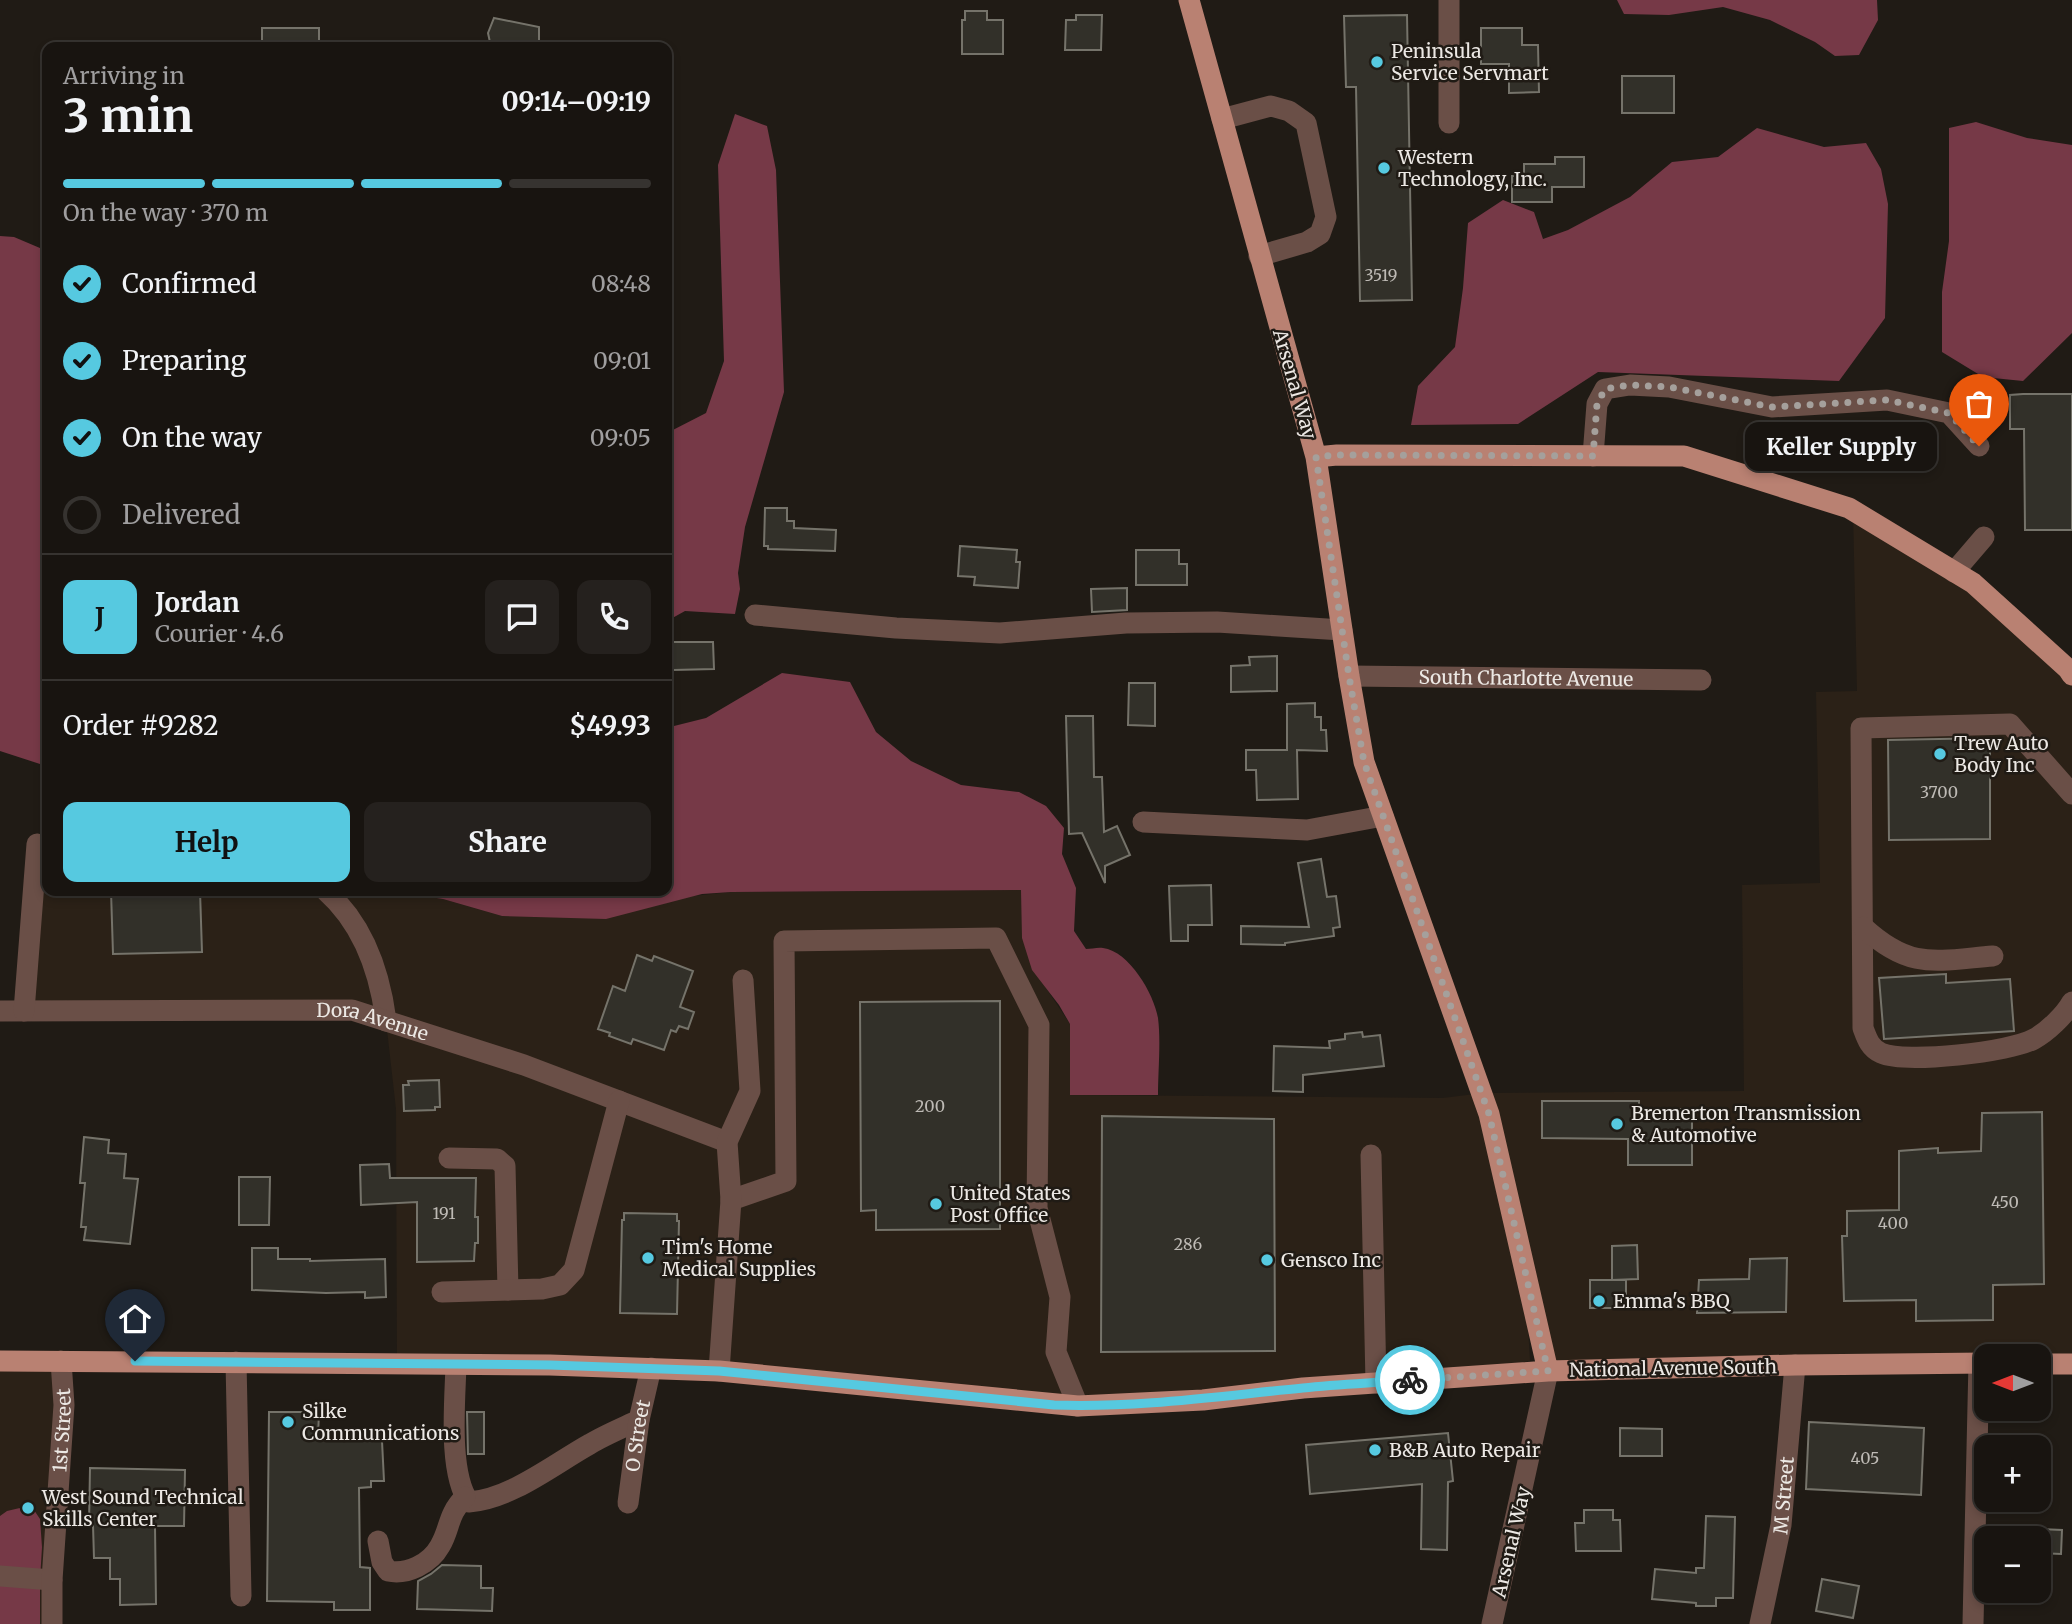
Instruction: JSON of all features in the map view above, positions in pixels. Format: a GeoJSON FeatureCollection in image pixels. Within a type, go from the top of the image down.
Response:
{"type":"FeatureCollection","features":[{"type":"Feature","properties":{"kind":"main road","name":"Arsenal Way"},"geometry":{"type":"LineString","coordinates":[[1189,0],[1316,457],[1364,762],[1489,1114],[1548,1371]]}},
{"type":"Feature","properties":{"kind":"main road"},"geometry":{"type":"LineString","coordinates":[[1316,457],[1684,456],[1849,508],[1973,583],[2072,675]]}},
{"type":"Feature","properties":{"kind":"main road","name":"National Avenue South"},"geometry":{"type":"LineString","coordinates":[[0,1361],[651,1368],[719,1371],[1078,1406],[1203,1400],[1303,1388],[1548,1371],[1974,1363]]}},
{"type":"Feature","properties":{"kind":"main road"},"geometry":{"type":"LineString","coordinates":[[2051,1364],[2072,1364]]}},
{"type":"Feature","properties":{"kind":"street"},"geometry":{"type":"LineString","coordinates":[[1449,0],[1449,123]]}},
{"type":"Feature","properties":{"kind":"street"},"geometry":{"type":"LineString","coordinates":[[1222,118],[1271,106],[1289,111],[1307,123],[1326,217],[1320,234],[1307,242],[1259,256]]}},
{"type":"Feature","properties":{"kind":"street"},"geometry":{"type":"LineString","coordinates":[[1593,456],[1597,404],[1605,389],[1630,385],[1669,387],[1772,407],[1887,400],[1949,413],[1979,446]]}},
{"type":"Feature","properties":{"kind":"street"},"geometry":{"type":"LineString","coordinates":[[1954,572],[1984,537]]}},
{"type":"Feature","properties":{"kind":"street"},"geometry":{"type":"LineString","coordinates":[[755,615],[896,628],[1000,633],[1139,623],[1217,622],[1342,630]]}},
{"type":"Feature","properties":{"kind":"street","name":"South Charlotte Avenue"},"geometry":{"type":"LineString","coordinates":[[1349,676],[1701,680]]}},
{"type":"Feature","properties":{"kind":"street"},"geometry":{"type":"LineString","coordinates":[[2072,794],[2010,724],[1861,728],[1863,1028],[1869,1044],[1880,1053],[1896,1057],[1948,1056],[2010,1047],[2035,1039],[2066,1013],[2072,1002]]}},
{"type":"Feature","properties":{"kind":"street"},"geometry":{"type":"LineString","coordinates":[[1143,822],[1307,830],[1383,816]]}},
{"type":"Feature","properties":{"kind":"street"},"geometry":{"type":"LineString","coordinates":[[24,1011],[40,849]]}},
{"type":"Feature","properties":{"kind":"street"},"geometry":{"type":"LineString","coordinates":[[331,896],[344,909],[360,934],[377,974],[386,1021]]}},
{"type":"Feature","properties":{"kind":"street"},"geometry":{"type":"LineString","coordinates":[[1863,927],[1892,950],[1915,960],[1993,956]]}},
{"type":"Feature","properties":{"kind":"street"},"geometry":{"type":"LineString","coordinates":[[731,1200],[786,1181],[784,941],[996,939],[1039,1025],[1037,1208],[1060,1297],[1056,1353],[1078,1406]]}},
{"type":"Feature","properties":{"kind":"street"},"geometry":{"type":"LineString","coordinates":[[719,1371],[731,1200],[727,1142],[750,1091],[743,980]]}},
{"type":"Feature","properties":{"kind":"street","name":"Dora Avenue"},"geometry":{"type":"LineString","coordinates":[[0,1011],[352,1010],[524,1065],[727,1142]]}},
{"type":"Feature","properties":{"kind":"street"},"geometry":{"type":"LineString","coordinates":[[442,1292],[542,1289],[560,1285],[574,1270],[620,1101]]}},
{"type":"Feature","properties":{"kind":"street"},"geometry":{"type":"LineString","coordinates":[[1371,1155],[1376,1382]]}},
{"type":"Feature","properties":{"kind":"street"},"geometry":{"type":"LineString","coordinates":[[449,1158],[497,1159],[505,1166],[508,1290]]}},
{"type":"Feature","properties":{"kind":"street","name":"1st Street"},"geometry":{"type":"LineString","coordinates":[[52,1624],[52,1580],[64,1405],[61,1361]]}},
{"type":"Feature","properties":{"kind":"street"},"geometry":{"type":"LineString","coordinates":[[236,1362],[241,1596]]}},
{"type":"Feature","properties":{"kind":"street"},"geometry":{"type":"LineString","coordinates":[[456,1365],[454,1434],[463,1494],[469,1502],[483,1501],[523,1484],[590,1443],[639,1420]]}},
{"type":"Feature","properties":{"kind":"street","name":"M Street"},"geometry":{"type":"LineString","coordinates":[[1760,1624],[1782,1525],[1795,1365]]}},
{"type":"Feature","properties":{"kind":"street","name":"O Street"},"geometry":{"type":"LineString","coordinates":[[628,1503],[639,1420],[651,1368]]}},
{"type":"Feature","properties":{"kind":"street","name":"Arsenal Way"},"geometry":{"type":"LineString","coordinates":[[1492,1624],[1548,1371]]}},
{"type":"Feature","properties":{"kind":"street"},"geometry":{"type":"LineString","coordinates":[[1973,1624],[1981,1421]]}},
{"type":"Feature","properties":{"kind":"street"},"geometry":{"type":"LineString","coordinates":[[378,1541],[382,1562],[388,1571],[398,1573],[417,1567],[441,1545],[455,1507],[465,1497]]}},
{"type":"Feature","properties":{"kind":"street"},"geometry":{"type":"LineString","coordinates":[[0,1576],[52,1580]]}},
{"type":"Feature","properties":{"kind":"shaded area"},"geometry":{"type":"Polygon","coordinates":[[[1617,0],[1877,0],[1878,20],[1859,55],[1835,56],[1815,42],[1770,20],[1723,7],[1669,15],[1624,14],[1617,0]]]}},
{"type":"Feature","properties":{"kind":"shaded area"},"geometry":{"type":"Polygon","coordinates":[[[735,114],[767,126],[776,170],[784,392],[745,527],[738,573],[740,589],[735,614],[685,611],[672,618],[672,430],[706,413],[724,361],[718,165],[735,114]]]}},
{"type":"Feature","properties":{"kind":"shaded area"},"geometry":{"type":"Polygon","coordinates":[[[1976,122],[2027,138],[2072,145],[2072,333],[2023,381],[1983,377],[1942,352],[1942,292],[1949,241],[1949,128],[1976,122]]]}},
{"type":"Feature","properties":{"kind":"shaded area"},"geometry":{"type":"Polygon","coordinates":[[[1757,128],[1824,147],[1866,143],[1881,169],[1888,204],[1885,318],[1839,381],[1598,372],[1518,424],[1411,425],[1418,386],[1455,347],[1468,223],[1503,200],[1534,212],[1543,239],[1568,230],[1630,197],[1672,162],[1718,157],[1757,128]]]}},
{"type":"Feature","properties":{"kind":"shaded area"},"geometry":{"type":"Polygon","coordinates":[[[0,236],[14,237],[42,249],[42,769],[40,764],[0,751],[0,236]]]}},
{"type":"Feature","properties":{"kind":"shaded area"},"geometry":{"type":"Polygon","coordinates":[[[1853,511],[1973,583],[2072,675],[2072,1364],[2051,1359],[2051,1344],[1974,1344],[1974,1357],[1554,1363],[1525,1276],[1530,1361],[1437,1378],[1187,1400],[397,1364],[396,1109],[386,1021],[24,1011],[37,844],[42,836],[42,896],[423,896],[502,916],[731,892],[1022,890],[1022,938],[1046,988],[1070,1024],[1070,1095],[1443,1098],[1483,1093],[1744,1091],[1742,885],[1820,883],[1816,692],[1857,691],[1853,511]]]}},
{"type":"Feature","properties":{"kind":"shaded area"},"geometry":{"type":"Polygon","coordinates":[[[782,673],[850,682],[876,732],[911,761],[961,785],[1019,792],[1046,806],[1064,828],[1062,854],[1076,888],[1074,931],[1086,949],[1103,948],[1113,951],[1131,965],[1146,986],[1156,1008],[1159,1027],[1158,1095],[1070,1095],[1070,1024],[1032,970],[1022,938],[1021,890],[702,894],[606,919],[502,916],[423,896],[672,896],[672,725],[706,718],[782,673]]]}},
{"type":"Feature","properties":{"kind":"shaded area","name":"West Sound Technical Skills Center"},"geometry":{"type":"Polygon","coordinates":[[[0,1361],[61,1361],[52,1624],[0,1624],[0,1361]]]}},
{"type":"Feature","properties":{"kind":"shaded area"},"geometry":{"type":"Polygon","coordinates":[[[24,1507],[34,1510],[40,1519],[40,1624],[0,1624],[0,1516],[7,1511],[24,1507]]]}},
{"type":"Feature","properties":{"kind":"building"},"geometry":{"type":"Polygon","coordinates":[[[965,11],[987,11],[987,20],[1003,20],[1003,54],[962,54],[962,20],[965,20],[965,11]]]}},
{"type":"Feature","properties":{"kind":"building"},"geometry":{"type":"Polygon","coordinates":[[[1076,15],[1102,15],[1101,50],[1065,50],[1066,20],[1076,20],[1076,15]]]}},
{"type":"Feature","properties":{"kind":"building"},"geometry":{"type":"Polygon","coordinates":[[[1407,15],[1412,300],[1360,301],[1356,87],[1346,87],[1344,16],[1407,15]]]}},
{"type":"Feature","properties":{"kind":"building"},"geometry":{"type":"Polygon","coordinates":[[[494,18],[539,27],[539,42],[490,42],[488,33],[494,18]]]}},
{"type":"Feature","properties":{"kind":"building"},"geometry":{"type":"Polygon","coordinates":[[[262,28],[319,28],[319,42],[262,42],[262,28]]]}},
{"type":"Feature","properties":{"kind":"building"},"geometry":{"type":"Polygon","coordinates":[[[1481,28],[1522,28],[1522,45],[1538,45],[1539,92],[1509,93],[1509,64],[1481,64],[1481,28]]]}},
{"type":"Feature","properties":{"kind":"building"},"geometry":{"type":"Polygon","coordinates":[[[1622,76],[1674,76],[1674,113],[1622,113],[1622,76]]]}},
{"type":"Feature","properties":{"kind":"building"},"geometry":{"type":"Polygon","coordinates":[[[1555,157],[1584,157],[1584,187],[1552,187],[1552,202],[1512,202],[1512,176],[1524,176],[1524,164],[1555,164],[1555,157]]]}},
{"type":"Feature","properties":{"kind":"building"},"geometry":{"type":"Polygon","coordinates":[[[2072,394],[2072,530],[2025,530],[2024,429],[2010,429],[2010,395],[2072,394]]]}},
{"type":"Feature","properties":{"kind":"building"},"geometry":{"type":"Polygon","coordinates":[[[765,508],[787,508],[787,521],[794,521],[794,528],[836,530],[835,551],[768,549],[768,546],[764,546],[765,508]]]}},
{"type":"Feature","properties":{"kind":"building"},"geometry":{"type":"Polygon","coordinates":[[[960,546],[1017,550],[1016,562],[1020,562],[1018,588],[974,585],[975,577],[958,576],[960,546]]]}},
{"type":"Feature","properties":{"kind":"building"},"geometry":{"type":"Polygon","coordinates":[[[1136,550],[1179,550],[1179,564],[1187,564],[1187,585],[1136,585],[1136,550]]]}},
{"type":"Feature","properties":{"kind":"building"},"geometry":{"type":"Polygon","coordinates":[[[1127,588],[1127,610],[1092,612],[1091,589],[1127,588]]]}},
{"type":"Feature","properties":{"kind":"building"},"geometry":{"type":"Polygon","coordinates":[[[673,642],[713,642],[714,669],[673,670],[673,642]]]}},
{"type":"Feature","properties":{"kind":"building"},"geometry":{"type":"Polygon","coordinates":[[[1277,656],[1277,691],[1231,692],[1231,666],[1250,665],[1249,657],[1277,656]]]}},
{"type":"Feature","properties":{"kind":"building"},"geometry":{"type":"Polygon","coordinates":[[[1129,683],[1155,683],[1155,726],[1128,725],[1129,683]]]}},
{"type":"Feature","properties":{"kind":"building"},"geometry":{"type":"Polygon","coordinates":[[[1315,703],[1315,717],[1321,717],[1321,730],[1326,730],[1327,751],[1297,750],[1298,799],[1257,800],[1256,770],[1246,770],[1246,750],[1287,750],[1287,704],[1315,703]]]}},
{"type":"Feature","properties":{"kind":"building"},"geometry":{"type":"Polygon","coordinates":[[[1066,716],[1093,716],[1094,777],[1102,777],[1104,832],[1117,826],[1130,855],[1105,866],[1105,883],[1082,833],[1069,834],[1066,716]]]}},
{"type":"Feature","properties":{"kind":"building"},"geometry":{"type":"Polygon","coordinates":[[[1990,738],[1990,839],[1889,840],[1888,740],[1990,738]]]}},
{"type":"Feature","properties":{"kind":"building"},"geometry":{"type":"Polygon","coordinates":[[[1321,859],[1327,897],[1336,896],[1340,927],[1333,928],[1334,936],[1285,945],[1241,944],[1241,926],[1309,927],[1298,863],[1321,859]]]}},
{"type":"Feature","properties":{"kind":"building"},"geometry":{"type":"Polygon","coordinates":[[[1211,885],[1212,925],[1188,925],[1188,941],[1171,941],[1169,886],[1211,885]]]}},
{"type":"Feature","properties":{"kind":"building"},"geometry":{"type":"Polygon","coordinates":[[[111,896],[200,896],[202,952],[113,954],[111,896]]]}},
{"type":"Feature","properties":{"kind":"building"},"geometry":{"type":"Polygon","coordinates":[[[637,955],[652,961],[654,956],[693,971],[680,1007],[694,1012],[688,1029],[679,1026],[676,1032],[671,1030],[664,1050],[633,1039],[631,1044],[598,1029],[613,986],[625,991],[637,955]]]}},
{"type":"Feature","properties":{"kind":"building"},"geometry":{"type":"Polygon","coordinates":[[[1946,974],[1946,983],[2010,979],[2014,1031],[1884,1039],[1879,978],[1946,974]]]}},
{"type":"Feature","properties":{"kind":"building"},"geometry":{"type":"Polygon","coordinates":[[[1000,1001],[1000,1229],[876,1230],[876,1210],[861,1211],[860,1002],[1000,1001]]]}},
{"type":"Feature","properties":{"kind":"building"},"geometry":{"type":"Polygon","coordinates":[[[1362,1032],[1363,1037],[1380,1035],[1384,1066],[1303,1075],[1303,1092],[1273,1091],[1274,1046],[1330,1048],[1329,1041],[1345,1039],[1345,1034],[1362,1032]]]}},
{"type":"Feature","properties":{"kind":"building"},"geometry":{"type":"Polygon","coordinates":[[[439,1080],[440,1107],[435,1107],[435,1110],[404,1111],[403,1085],[409,1085],[408,1081],[439,1080]]]}},
{"type":"Feature","properties":{"kind":"building","name":"Bremerton Transmission & Automotive"},"geometry":{"type":"Polygon","coordinates":[[[1542,1101],[1639,1101],[1639,1109],[1692,1109],[1692,1165],[1628,1165],[1628,1139],[1542,1138],[1542,1101]]]}},
{"type":"Feature","properties":{"kind":"building"},"geometry":{"type":"Polygon","coordinates":[[[2042,1112],[2044,1284],[1993,1285],[1993,1320],[1916,1321],[1916,1300],[1844,1301],[1842,1236],[1847,1236],[1847,1211],[1899,1210],[1899,1151],[1938,1148],[1938,1153],[1981,1151],[1982,1113],[2042,1112]]]}},
{"type":"Feature","properties":{"kind":"building"},"geometry":{"type":"Polygon","coordinates":[[[1102,1116],[1274,1119],[1275,1351],[1101,1352],[1102,1116]]]}},
{"type":"Feature","properties":{"kind":"building"},"geometry":{"type":"Polygon","coordinates":[[[84,1137],[109,1140],[108,1153],[126,1154],[124,1178],[138,1179],[130,1244],[84,1240],[86,1227],[81,1227],[85,1183],[80,1183],[84,1137]]]}},
{"type":"Feature","properties":{"kind":"building"},"geometry":{"type":"Polygon","coordinates":[[[389,1164],[390,1178],[476,1178],[475,1217],[478,1217],[478,1243],[475,1243],[474,1261],[417,1262],[417,1202],[361,1205],[360,1165],[389,1164]]]}},
{"type":"Feature","properties":{"kind":"building"},"geometry":{"type":"Polygon","coordinates":[[[239,1177],[270,1177],[269,1225],[239,1225],[239,1177]]]}},
{"type":"Feature","properties":{"kind":"building"},"geometry":{"type":"Polygon","coordinates":[[[624,1213],[677,1214],[677,1314],[620,1313],[624,1213]]]}},
{"type":"Feature","properties":{"kind":"building"},"geometry":{"type":"Polygon","coordinates":[[[1637,1245],[1638,1279],[1612,1280],[1612,1246],[1637,1245]]]}},
{"type":"Feature","properties":{"kind":"building"},"geometry":{"type":"Polygon","coordinates":[[[252,1248],[278,1248],[278,1259],[385,1259],[386,1297],[365,1298],[365,1292],[252,1290],[252,1248]]]}},
{"type":"Feature","properties":{"kind":"building"},"geometry":{"type":"Polygon","coordinates":[[[1787,1258],[1786,1312],[1697,1313],[1699,1280],[1749,1279],[1750,1259],[1787,1258]]]}},
{"type":"Feature","properties":{"kind":"building"},"geometry":{"type":"Polygon","coordinates":[[[1590,1280],[1626,1280],[1626,1308],[1590,1308],[1590,1280]]]}},
{"type":"Feature","properties":{"kind":"building"},"geometry":{"type":"Polygon","coordinates":[[[269,1412],[319,1412],[318,1437],[366,1435],[366,1441],[382,1441],[384,1481],[371,1481],[371,1487],[359,1488],[360,1567],[370,1568],[370,1610],[334,1610],[334,1602],[267,1601],[269,1412]]]}},
{"type":"Feature","properties":{"kind":"building"},"geometry":{"type":"Polygon","coordinates":[[[467,1412],[484,1412],[484,1454],[468,1454],[467,1412]]]}},
{"type":"Feature","properties":{"kind":"building"},"geometry":{"type":"Polygon","coordinates":[[[1809,1422],[1924,1428],[1921,1495],[1806,1489],[1809,1422]]]}},
{"type":"Feature","properties":{"kind":"building"},"geometry":{"type":"Polygon","coordinates":[[[1620,1428],[1662,1429],[1662,1456],[1620,1456],[1620,1428]]]}},
{"type":"Feature","properties":{"kind":"building"},"geometry":{"type":"Polygon","coordinates":[[[1448,1433],[1453,1481],[1448,1482],[1447,1550],[1421,1549],[1422,1484],[1310,1494],[1306,1445],[1448,1433]]]}},
{"type":"Feature","properties":{"kind":"building"},"geometry":{"type":"Polygon","coordinates":[[[90,1468],[185,1470],[184,1526],[155,1526],[156,1604],[120,1605],[120,1579],[110,1579],[110,1558],[94,1558],[93,1525],[89,1525],[90,1468]]]}},
{"type":"Feature","properties":{"kind":"building"},"geometry":{"type":"Polygon","coordinates":[[[1584,1510],[1613,1510],[1613,1520],[1620,1520],[1621,1551],[1576,1551],[1575,1523],[1584,1523],[1584,1510]]]}},
{"type":"Feature","properties":{"kind":"building"},"geometry":{"type":"Polygon","coordinates":[[[1706,1516],[1735,1517],[1733,1598],[1716,1598],[1716,1606],[1696,1606],[1696,1603],[1652,1599],[1655,1569],[1696,1573],[1696,1568],[1704,1568],[1706,1516]]]}},
{"type":"Feature","properties":{"kind":"building"},"geometry":{"type":"Polygon","coordinates":[[[2051,1530],[2062,1530],[2061,1554],[2051,1554],[2051,1530]]]}},
{"type":"Feature","properties":{"kind":"building"},"geometry":{"type":"Polygon","coordinates":[[[442,1565],[481,1566],[481,1588],[493,1588],[492,1611],[417,1609],[418,1581],[442,1565]]]}},
{"type":"Feature","properties":{"kind":"building"},"geometry":{"type":"Polygon","coordinates":[[[1822,1579],[1859,1586],[1853,1618],[1816,1611],[1822,1579]]]}},
{"type":"Feature","properties":{"kind":"way so far"},"geometry":{"type":"LineString","coordinates":[[1410,1380],[1548,1371],[1483,1093],[1364,762],[1316,457],[1593,456],[1597,404],[1605,389],[1630,385],[1669,387],[1772,407],[1887,400],[1949,413],[1979,446]]}},
{"type":"Feature","properties":{"kind":"place","name":"Peninsula Service Servmart"},"geometry":{"type":"Point","coordinates":[1377,62]}},
{"type":"Feature","properties":{"kind":"place","name":"Western Technology, Inc."},"geometry":{"type":"Point","coordinates":[1384,168]}},
{"type":"Feature","properties":{"kind":"place","name":"Keller Supply"},"geometry":{"type":"Point","coordinates":[1979,446]}},
{"type":"Feature","properties":{"kind":"place","name":"Trew Auto Body Inc"},"geometry":{"type":"Point","coordinates":[1940,754]}},
{"type":"Feature","properties":{"kind":"place","name":"Bremerton Transmission & Automotive"},"geometry":{"type":"Point","coordinates":[1617,1124]}},
{"type":"Feature","properties":{"kind":"place","name":"United States Post Office"},"geometry":{"type":"Point","coordinates":[936,1204]}},
{"type":"Feature","properties":{"kind":"place","name":"Tim's Home Medical Supplies"},"geometry":{"type":"Point","coordinates":[648,1258]}},
{"type":"Feature","properties":{"kind":"place","name":"Gensco Inc"},"geometry":{"type":"Point","coordinates":[1267,1260]}},
{"type":"Feature","properties":{"kind":"place","name":"Emma's BBQ"},"geometry":{"type":"Point","coordinates":[1599,1301]}},
{"type":"Feature","properties":{"kind":"place","name":"Silke Communications"},"geometry":{"type":"Point","coordinates":[288,1422]}},
{"type":"Feature","properties":{"kind":"place","name":"B&B Auto Repair"},"geometry":{"type":"Point","coordinates":[1375,1450]}},
{"type":"Feature","properties":{"kind":"place","name":"West Sound Technical Skills Center"},"geometry":{"type":"Point","coordinates":[28,1508]}},
{"type":"Feature","properties":{"kind":"route"},"geometry":{"type":"LineString","coordinates":[[135,1361],[550,1365],[719,1371],[1078,1406],[1203,1400],[1303,1388],[1410,1380]]}}]}
